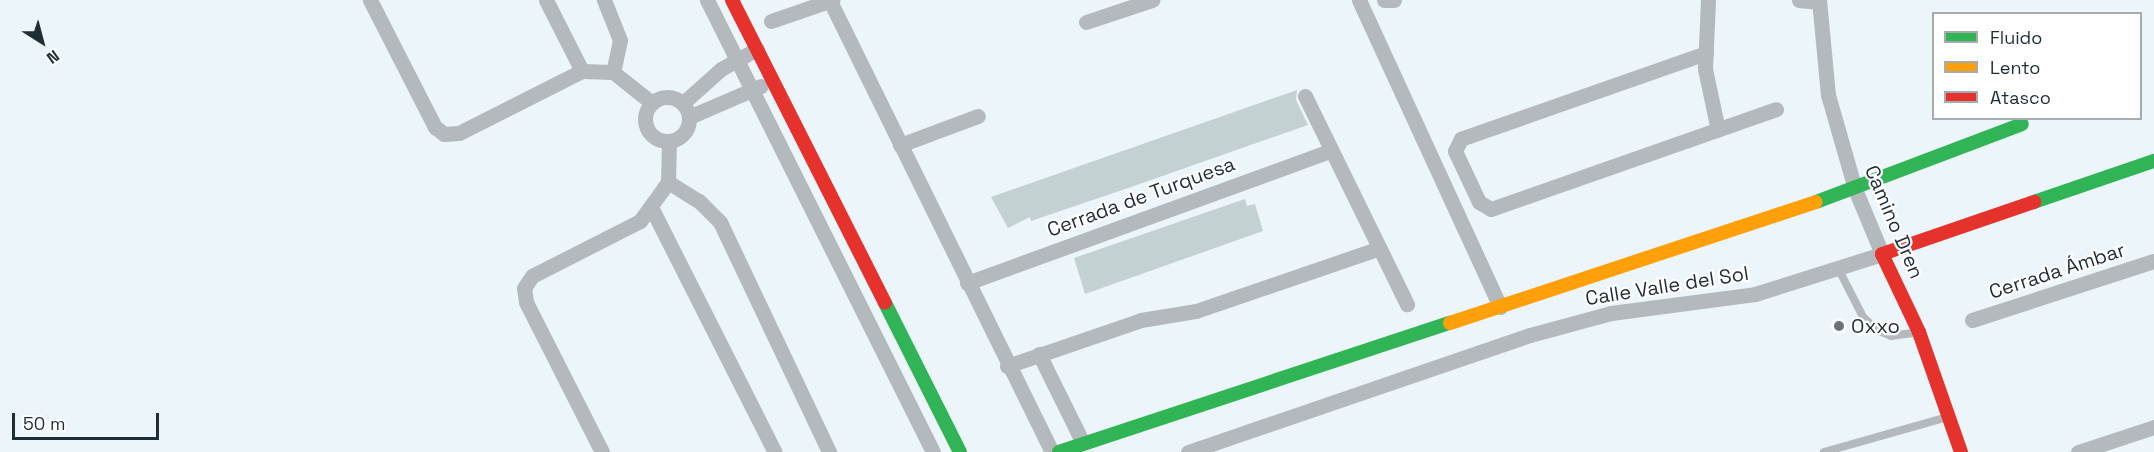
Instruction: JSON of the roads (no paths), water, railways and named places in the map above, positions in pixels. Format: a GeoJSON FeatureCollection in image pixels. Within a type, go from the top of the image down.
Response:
{"type":"FeatureCollection","features":[{"type":"Feature","properties":{"kind":"street"},"geometry":{"type":"LineString","coordinates":[[370,0],[435,128],[444,134],[459,133],[582,71],[614,72],[652,103]]}},
{"type":"Feature","properties":{"kind":"street"},"geometry":{"type":"LineString","coordinates":[[546,0],[582,71]]}},
{"type":"Feature","properties":{"kind":"street"},"geometry":{"type":"LineString","coordinates":[[604,0],[620,40],[614,72]]}},
{"type":"Feature","properties":{"kind":"street"},"geometry":{"type":"LineString","coordinates":[[707,0],[933,452]]}},
{"type":"Feature","properties":{"kind":"street"},"geometry":{"type":"LineString","coordinates":[[732,0],[960,452]]}},
{"type":"Feature","properties":{"kind":"street"},"geometry":{"type":"LineString","coordinates":[[1086,22],[1152,0]]}},
{"type":"Feature","properties":{"kind":"street"},"geometry":{"type":"LineString","coordinates":[[1359,0],[1500,307]]}},
{"type":"Feature","properties":{"kind":"street"},"geometry":{"type":"LineString","coordinates":[[1384,0],[1394,0]]}},
{"type":"Feature","properties":{"kind":"street"},"geometry":{"type":"LineString","coordinates":[[1708,0],[1705,69],[1718,130]]}},
{"type":"Feature","properties":{"kind":"street"},"geometry":{"type":"LineString","coordinates":[[1799,0],[1819,1]]}},
{"type":"Feature","properties":{"kind":"street"},"geometry":{"type":"LineString","coordinates":[[771,21],[831,1],[1007,366],[1052,452]]}},
{"type":"Feature","properties":{"kind":"street","name":"Camino Dren"},"geometry":{"type":"LineString","coordinates":[[1819,1],[1828,95],[1855,189],[1882,254],[1919,332],[1962,452]]}},
{"type":"Feature","properties":{"kind":"street"},"geometry":{"type":"LineString","coordinates":[[758,49],[736,60],[686,110],[686,130],[669,141],[654,137],[645,125],[652,103],[664,97],[686,110],[752,90],[773,81]]}},
{"type":"Feature","properties":{"kind":"street"},"geometry":{"type":"LineString","coordinates":[[1706,53],[1467,135],[1455,151],[1479,202],[1491,209],[1776,109]]}},
{"type":"Feature","properties":{"kind":"street"},"geometry":{"type":"LineString","coordinates":[[1305,96],[1407,304]]}},
{"type":"Feature","properties":{"kind":"street"},"geometry":{"type":"LineString","coordinates":[[900,145],[978,116]]}},
{"type":"Feature","properties":{"kind":"street"},"geometry":{"type":"LineString","coordinates":[[1059,452],[1855,189],[2022,124]]}},
{"type":"Feature","properties":{"kind":"street"},"geometry":{"type":"LineString","coordinates":[[602,452],[526,302],[524,288],[532,276],[640,222],[652,209],[668,182],[669,141]]}},
{"type":"Feature","properties":{"kind":"street","name":"Cerrada de Turquesa"},"geometry":{"type":"LineString","coordinates":[[967,282],[1330,151]]}},
{"type":"Feature","properties":{"kind":"street","name":"Calle Valle del Sol"},"geometry":{"type":"LineString","coordinates":[[1188,452],[1540,332],[1611,313],[1755,294],[1839,270],[2154,161]]}},
{"type":"Feature","properties":{"kind":"street"},"geometry":{"type":"LineString","coordinates":[[668,182],[699,201],[720,222],[829,452]]}},
{"type":"Feature","properties":{"kind":"street"},"geometry":{"type":"LineString","coordinates":[[652,209],[775,452]]}},
{"type":"Feature","properties":{"kind":"street"},"geometry":{"type":"LineString","coordinates":[[1007,366],[1141,320],[1196,311],[1380,248]]}},
{"type":"Feature","properties":{"kind":"street","name":"Cerrada Ámbar"},"geometry":{"type":"LineString","coordinates":[[1972,320],[2154,261]]}},
{"type":"Feature","properties":{"kind":"street"},"geometry":{"type":"LineString","coordinates":[[1039,354],[1083,443]]}},
{"type":"Feature","properties":{"kind":"street"},"geometry":{"type":"LineString","coordinates":[[2078,452],[2154,427]]}},
{"type":"Feature","properties":{"kind":"lane"},"geometry":{"type":"LineString","coordinates":[[1839,270],[1852,299],[1877,330],[1891,336],[1919,332]]}},
{"type":"Feature","properties":{"kind":"lane"},"geometry":{"type":"LineString","coordinates":[[1824,452],[1949,417]]}},
{"type":"Feature","properties":{"kind":"place","name":"Oxxo"},"geometry":{"type":"Point","coordinates":[1839,326]}}]}
